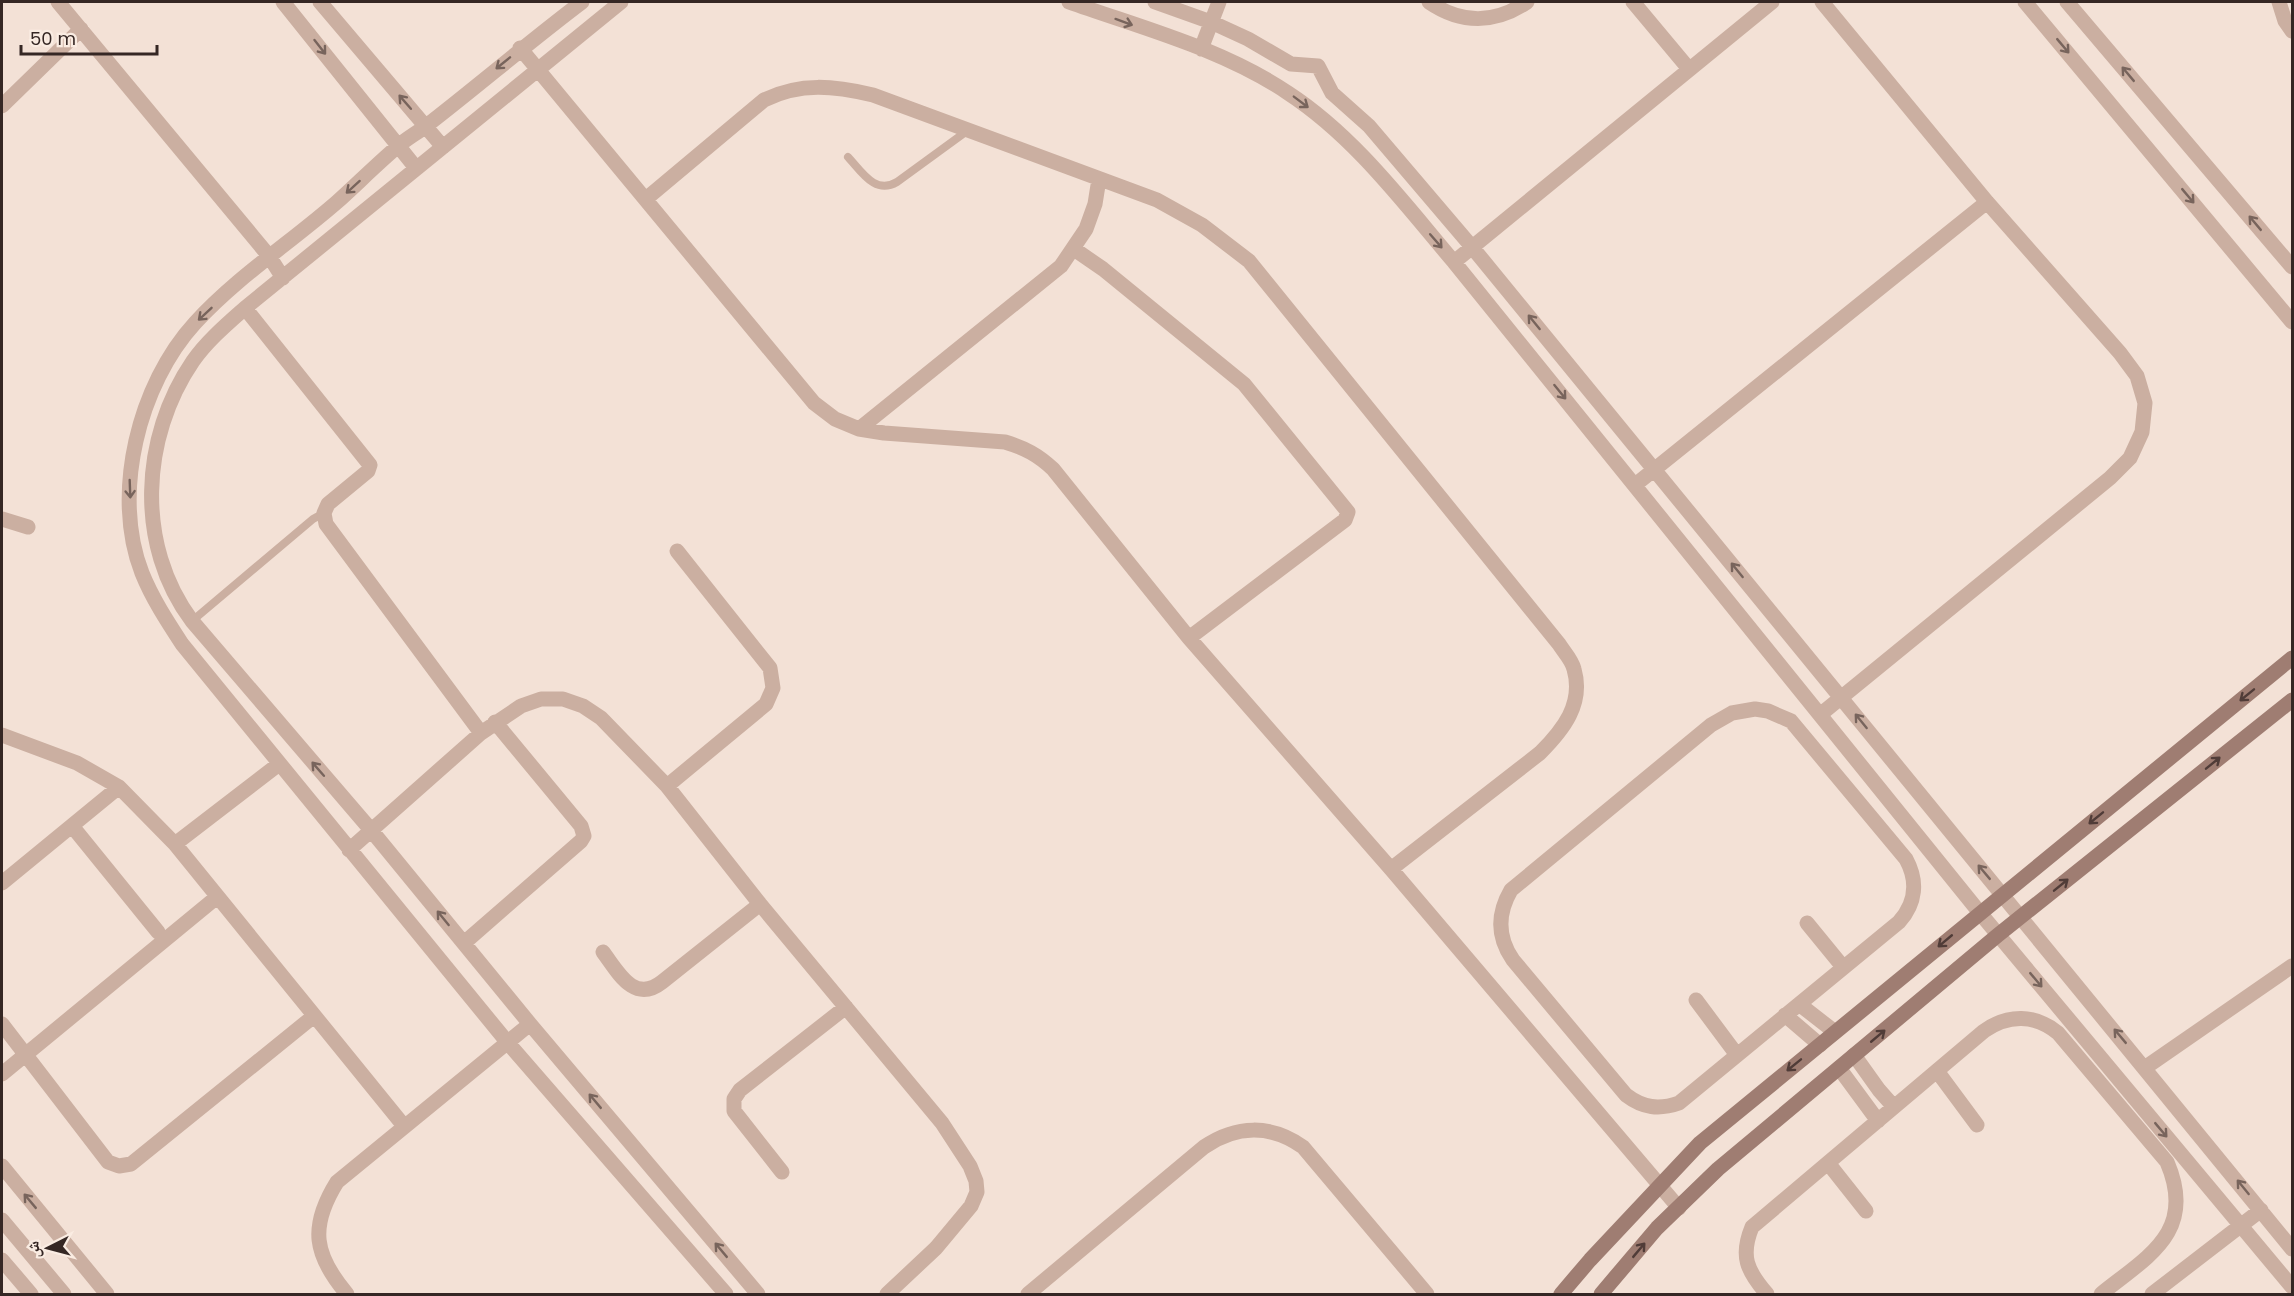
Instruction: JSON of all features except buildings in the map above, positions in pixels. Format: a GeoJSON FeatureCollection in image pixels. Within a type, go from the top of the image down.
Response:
{"type":"FeatureCollection","features":[{"type":"Feature","properties":{"kind":"street"},"geometry":{"type":"LineString","coordinates":[[58,2],[269,255],[283,278]]}},
{"type":"Feature","properties":{"kind":"street"},"geometry":{"type":"LineString","coordinates":[[284,2],[416,168]]}},
{"type":"Feature","properties":{"kind":"street"},"geometry":{"type":"LineString","coordinates":[[321,2],[443,147]]}},
{"type":"Feature","properties":{"kind":"street"},"geometry":{"type":"LineString","coordinates":[[582,2],[520,48],[426,126],[398,146],[336,202],[269,255],[195,323],[170,356],[151,393],[138,432],[129,478],[131,525],[141,572],[162,614],[182,644],[508,1043],[726,1294]]}},
{"type":"Feature","properties":{"kind":"street"},"geometry":{"type":"LineString","coordinates":[[621,2],[217,333],[194,360],[176,391],[163,425],[154,460],[150,496],[155,534],[165,571],[181,606],[192,621],[371,830],[530,1024],[758,1294]]}},
{"type":"Feature","properties":{"kind":"street"},"geometry":{"type":"LineString","coordinates":[[1069,2],[1241,66],[1288,92],[1330,124],[1368,162],[1454,262],[1998,935],[2292,1287]]}},
{"type":"Feature","properties":{"kind":"street"},"geometry":{"type":"LineString","coordinates":[[1155,2],[1211,22],[1248,39],[1292,64],[1318,66],[1332,93],[1369,126],[1472,247],[2146,1067],[2292,1249]]}},
{"type":"Feature","properties":{"kind":"street"},"geometry":{"type":"LineString","coordinates":[[1201,50],[1219,2]]}},
{"type":"Feature","properties":{"kind":"street"},"geometry":{"type":"LineString","coordinates":[[1429,2],[1452,15],[1469,19],[1487,19],[1504,15],[1527,2]]}},
{"type":"Feature","properties":{"kind":"street"},"geometry":{"type":"LineString","coordinates":[[1633,2],[1689,69]]}},
{"type":"Feature","properties":{"kind":"street"},"geometry":{"type":"LineString","coordinates":[[1454,262],[1772,2]]}},
{"type":"Feature","properties":{"kind":"street"},"geometry":{"type":"LineString","coordinates":[[1821,2],[1987,202],[2120,353],[2137,376],[2145,404],[2142,432],[2130,458],[2110,478],[1821,714]]}},
{"type":"Feature","properties":{"kind":"street"},"geometry":{"type":"LineString","coordinates":[[2025,2],[2292,322]]}},
{"type":"Feature","properties":{"kind":"street"},"geometry":{"type":"LineString","coordinates":[[2067,2],[2292,267]]}},
{"type":"Feature","properties":{"kind":"street"},"geometry":{"type":"LineString","coordinates":[[2279,2],[2285,21],[2292,31]]}},
{"type":"Feature","properties":{"kind":"street"},"geometry":{"type":"LineString","coordinates":[[2,106],[81,29]]}},
{"type":"Feature","properties":{"kind":"street"},"geometry":{"type":"LineString","coordinates":[[520,48],[647,198],[814,403],[835,419],[859,429],[1005,442],[1023,447],[1039,456],[1053,469],[1189,638],[1391,869],[1679,1208]]}},
{"type":"Feature","properties":{"kind":"street"},"geometry":{"type":"LineString","coordinates":[[647,198],[764,100],[780,92],[810,87],[840,87],[873,95],[1157,200],[1202,225],[1249,261],[1559,644],[1574,667],[1577,689],[1572,713],[1559,734],[1540,753],[1391,869]]}},
{"type":"Feature","properties":{"kind":"street"},"geometry":{"type":"LineString","coordinates":[[859,429],[1048,279],[1074,249],[1086,229],[1095,204],[1099,178]]}},
{"type":"Feature","properties":{"kind":"street"},"geometry":{"type":"LineString","coordinates":[[1635,485],[1987,202]]}},
{"type":"Feature","properties":{"kind":"street"},"geometry":{"type":"LineString","coordinates":[[1074,249],[1103,269],[1244,384],[1348,512],[1345,520],[1189,638]]}},
{"type":"Feature","properties":{"kind":"street"},"geometry":{"type":"LineString","coordinates":[[245,308],[370,465],[368,471],[328,504],[324,513],[326,524],[481,733]]}},
{"type":"Feature","properties":{"kind":"street"},"geometry":{"type":"LineString","coordinates":[[2,519],[28,526]]}},
{"type":"Feature","properties":{"kind":"street"},"geometry":{"type":"LineString","coordinates":[[667,786],[766,704],[773,688],[770,668],[677,551]]}},
{"type":"Feature","properties":{"kind":"street"},"geometry":{"type":"LineString","coordinates":[[1561,1294],[1660,1183],[1700,1143],[2292,658]]}},
{"type":"Feature","properties":{"kind":"street"},"geometry":{"type":"LineString","coordinates":[[349,850],[481,733],[521,706],[541,699],[563,699],[583,706],[601,718],[667,786],[760,904],[959,1146],[976,1181],[977,1192],[971,1206],[955,1227],[887,1294]]}},
{"type":"Feature","properties":{"kind":"street"},"geometry":{"type":"LineString","coordinates":[[1601,1294],[1657,1228],[1718,1169],[1998,935],[2292,700]]}},
{"type":"Feature","properties":{"kind":"street"},"geometry":{"type":"LineString","coordinates":[[1755,709],[1768,711],[1791,721],[1906,859],[1911,869],[1914,891],[1910,908],[1905,916],[1799,1004],[1679,1103],[1658,1108],[1647,1106],[1626,1095],[1507,952],[1500,921],[1502,910],[1511,890],[1711,724],[1732,712],[1755,709]]}},
{"type":"Feature","properties":{"kind":"street"},"geometry":{"type":"LineString","coordinates":[[464,943],[581,842],[584,836],[582,826],[495,722]]}},
{"type":"Feature","properties":{"kind":"street"},"geometry":{"type":"LineString","coordinates":[[2,735],[76,763],[119,787],[175,844],[404,1126]]}},
{"type":"Feature","properties":{"kind":"street"},"geometry":{"type":"LineString","coordinates":[[175,844],[279,764]]}},
{"type":"Feature","properties":{"kind":"street"},"geometry":{"type":"LineString","coordinates":[[2,883],[119,787]]}},
{"type":"Feature","properties":{"kind":"street"},"geometry":{"type":"LineString","coordinates":[[72,826],[158,932]]}},
{"type":"Feature","properties":{"kind":"street"},"geometry":{"type":"LineString","coordinates":[[2,1074],[217,897]]}},
{"type":"Feature","properties":{"kind":"street"},"geometry":{"type":"LineString","coordinates":[[603,952],[628,984],[634,988],[649,989],[662,982],[760,904]]}},
{"type":"Feature","properties":{"kind":"street"},"geometry":{"type":"LineString","coordinates":[[1807,923],[1844,967]]}},
{"type":"Feature","properties":{"kind":"street"},"geometry":{"type":"LineString","coordinates":[[2146,1067],[2292,966]]}},
{"type":"Feature","properties":{"kind":"street"},"geometry":{"type":"LineString","coordinates":[[1696,1000],[1737,1055]]}},
{"type":"Feature","properties":{"kind":"street"},"geometry":{"type":"LineString","coordinates":[[1799,1004],[1834,1032]]}},
{"type":"Feature","properties":{"kind":"street"},"geometry":{"type":"LineString","coordinates":[[782,1172],[734,1111],[734,1099],[740,1090],[846,1007]]}},
{"type":"Feature","properties":{"kind":"street"},"geometry":{"type":"LineString","coordinates":[[2,1024],[108,1162],[119,1166],[131,1164],[314,1016]]}},
{"type":"Feature","properties":{"kind":"street"},"geometry":{"type":"LineString","coordinates":[[1785,1016],[1820,1045]]}},
{"type":"Feature","properties":{"kind":"street"},"geometry":{"type":"LineString","coordinates":[[1767,1294],[1755,1280],[1747,1265],[1745,1246],[1752,1227],[1984,1031],[2002,1021],[2023,1018],[2042,1023],[2058,1034],[2167,1162],[2175,1187],[2175,1212],[2162,1244],[2101,1294]]}},
{"type":"Feature","properties":{"kind":"street"},"geometry":{"type":"LineString","coordinates":[[347,1294],[327,1268],[320,1246],[319,1224],[325,1202],[337,1182],[530,1024]]}},
{"type":"Feature","properties":{"kind":"street"},"geometry":{"type":"LineString","coordinates":[[1854,1055],[1894,1107]]}},
{"type":"Feature","properties":{"kind":"street"},"geometry":{"type":"LineString","coordinates":[[1839,1068],[1878,1121]]}},
{"type":"Feature","properties":{"kind":"street"},"geometry":{"type":"LineString","coordinates":[[1936,1071],[1977,1125]]}},
{"type":"Feature","properties":{"kind":"street"},"geometry":{"type":"LineString","coordinates":[[1028,1294],[1213,1140],[1235,1131],[1258,1129],[1282,1134],[1303,1147],[1427,1294]]}},
{"type":"Feature","properties":{"kind":"street"},"geometry":{"type":"LineString","coordinates":[[1828,1163],[1866,1211]]}},
{"type":"Feature","properties":{"kind":"street"},"geometry":{"type":"LineString","coordinates":[[2,1166],[107,1294]]}},
{"type":"Feature","properties":{"kind":"street"},"geometry":{"type":"LineString","coordinates":[[2152,1294],[2260,1210]]}},
{"type":"Feature","properties":{"kind":"street"},"geometry":{"type":"LineString","coordinates":[[2,1220],[64,1294]]}},
{"type":"Feature","properties":{"kind":"street"},"geometry":{"type":"LineString","coordinates":[[2,1260],[31,1294]]}},
{"type":"Feature","properties":{"kind":"lane"},"geometry":{"type":"LineString","coordinates":[[848,157],[869,181],[886,186],[897,182],[968,130]]}},
{"type":"Feature","properties":{"kind":"lane"},"geometry":{"type":"LineString","coordinates":[[192,621],[313,519],[324,513]]}}]}
